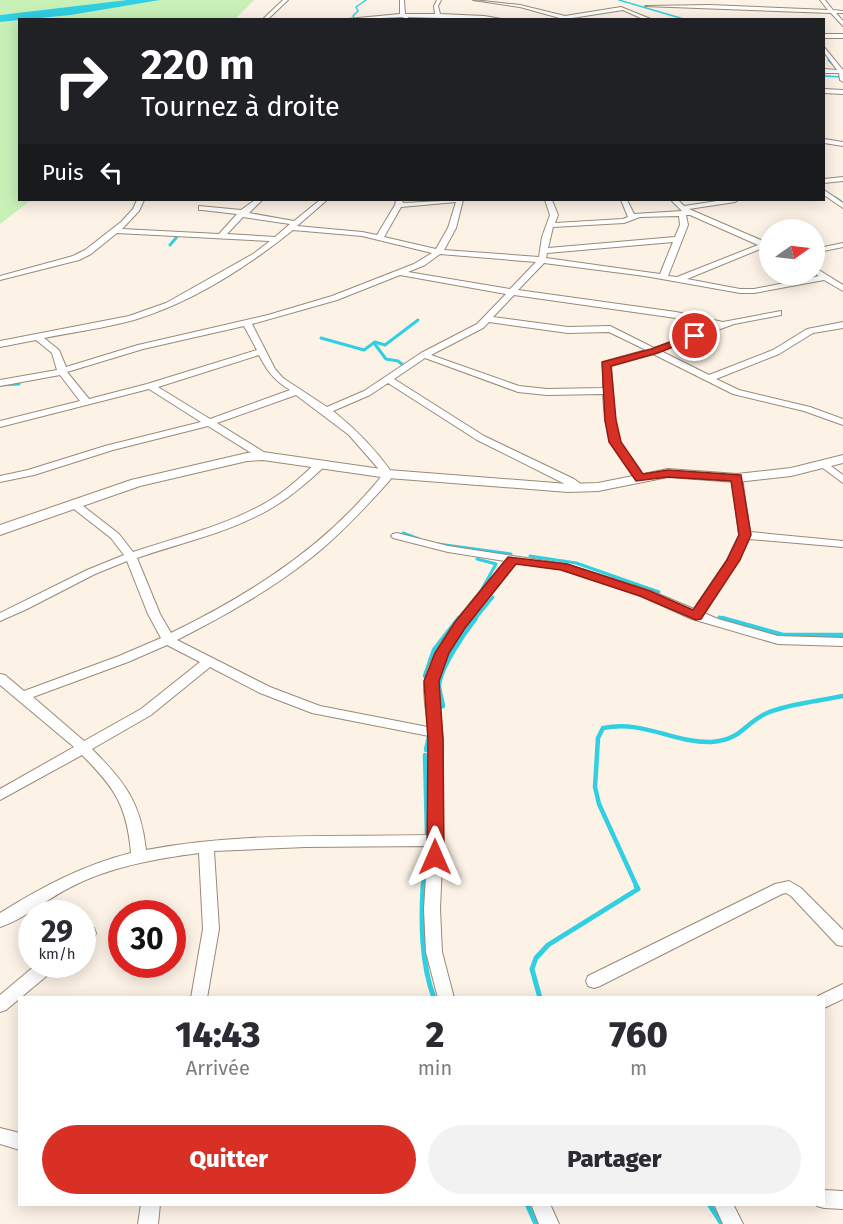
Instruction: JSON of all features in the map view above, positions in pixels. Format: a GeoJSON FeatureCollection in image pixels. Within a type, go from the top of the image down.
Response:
{"type":"FeatureCollection","features":[{"type":"Feature","properties":{"kind":"main road"},"geometry":{"type":"LineString","coordinates":[[0,530],[171,474],[263,456],[388,474],[581,488],[598,487],[668,473],[737,478],[790,472],[843,459]]}},
{"type":"Feature","properties":{"kind":"street"},"geometry":{"type":"LineString","coordinates":[[266,18],[286,0]]}},
{"type":"Feature","properties":{"kind":"street"},"geometry":{"type":"LineString","coordinates":[[402,0],[401,13],[406,18],[438,14],[494,18]]}},
{"type":"Feature","properties":{"kind":"street"},"geometry":{"type":"LineString","coordinates":[[438,14],[436,6],[439,0]]}},
{"type":"Feature","properties":{"kind":"street"},"geometry":{"type":"LineString","coordinates":[[475,0],[520,6],[569,18]]}},
{"type":"Feature","properties":{"kind":"street"},"geometry":{"type":"LineString","coordinates":[[672,0],[677,6]]}},
{"type":"Feature","properties":{"kind":"street"},"geometry":{"type":"LineString","coordinates":[[710,6],[714,0]]}},
{"type":"Feature","properties":{"kind":"street"},"geometry":{"type":"LineString","coordinates":[[784,0],[798,18]]}},
{"type":"Feature","properties":{"kind":"street"},"geometry":{"type":"LineString","coordinates":[[822,0],[843,24]]}},
{"type":"Feature","properties":{"kind":"street"},"geometry":{"type":"LineString","coordinates":[[755,12],[759,1]]}},
{"type":"Feature","properties":{"kind":"street"},"geometry":{"type":"LineString","coordinates":[[510,10],[520,6]]}},
{"type":"Feature","properties":{"kind":"street"},"geometry":{"type":"LineString","coordinates":[[647,6],[710,6],[755,12],[843,12]]}},
{"type":"Feature","properties":{"kind":"street"},"geometry":{"type":"LineString","coordinates":[[563,18],[623,9],[621,8],[646,18]]}},
{"type":"Feature","properties":{"kind":"street"},"geometry":{"type":"LineString","coordinates":[[718,8],[722,18]]}},
{"type":"Feature","properties":{"kind":"street"},"geometry":{"type":"LineString","coordinates":[[489,17],[500,13]]}},
{"type":"Feature","properties":{"kind":"street"},"geometry":{"type":"LineString","coordinates":[[825,36],[843,36]]}},
{"type":"Feature","properties":{"kind":"street"},"geometry":{"type":"LineString","coordinates":[[825,51],[842,72],[843,80]]}},
{"type":"Feature","properties":{"kind":"street"},"geometry":{"type":"LineString","coordinates":[[825,71],[842,72]]}},
{"type":"Feature","properties":{"kind":"street"},"geometry":{"type":"LineString","coordinates":[[825,91],[843,93]]}},
{"type":"Feature","properties":{"kind":"street"},"geometry":{"type":"LineString","coordinates":[[825,141],[843,144]]}},
{"type":"Feature","properties":{"kind":"street"},"geometry":{"type":"LineString","coordinates":[[825,181],[843,179]]}},
{"type":"Feature","properties":{"kind":"street"},"geometry":{"type":"LineString","coordinates":[[825,194],[843,206]]}},
{"type":"Feature","properties":{"kind":"street"},"geometry":{"type":"LineString","coordinates":[[0,278],[76,258],[98,246],[136,209],[140,201]]}},
{"type":"Feature","properties":{"kind":"street"},"geometry":{"type":"LineString","coordinates":[[220,237],[258,201]]}},
{"type":"Feature","properties":{"kind":"street"},"geometry":{"type":"LineString","coordinates":[[0,344],[145,315],[169,305],[256,256],[323,201]]}},
{"type":"Feature","properties":{"kind":"street"},"geometry":{"type":"LineString","coordinates":[[378,239],[399,202],[428,201]]}},
{"type":"Feature","properties":{"kind":"street"},"geometry":{"type":"LineString","coordinates":[[0,382],[63,373],[104,357],[341,297],[425,262],[438,252],[454,223],[458,201]]}},
{"type":"Feature","properties":{"kind":"street"},"geometry":{"type":"LineString","coordinates":[[326,411],[389,380],[424,355],[468,333],[486,319],[543,256],[554,215],[548,201]]}},
{"type":"Feature","properties":{"kind":"street"},"geometry":{"type":"LineString","coordinates":[[624,201],[632,217]]}},
{"type":"Feature","properties":{"kind":"street"},"geometry":{"type":"LineString","coordinates":[[663,277],[684,225],[682,211],[675,201]]}},
{"type":"Feature","properties":{"kind":"street"},"geometry":{"type":"LineString","coordinates":[[551,225],[624,221],[632,217],[682,211],[730,201]]}},
{"type":"Feature","properties":{"kind":"street"},"geometry":{"type":"LineString","coordinates":[[202,208],[291,225],[344,232],[438,252],[543,256],[748,292],[826,277],[843,289]]}},
{"type":"Feature","properties":{"kind":"street"},"geometry":{"type":"LineString","coordinates":[[682,211],[759,243]]}},
{"type":"Feature","properties":{"kind":"street"},"geometry":{"type":"LineString","coordinates":[[115,231],[275,239]]}},
{"type":"Feature","properties":{"kind":"street"},"geometry":{"type":"LineString","coordinates":[[543,256],[678,239]]}},
{"type":"Feature","properties":{"kind":"street"},"geometry":{"type":"LineString","coordinates":[[825,250],[840,248]]}},
{"type":"Feature","properties":{"kind":"street"},"geometry":{"type":"LineString","coordinates":[[677,280],[759,249]]}},
{"type":"Feature","properties":{"kind":"street"},"geometry":{"type":"LineString","coordinates":[[399,272],[511,292],[676,315],[724,325]]}},
{"type":"Feature","properties":{"kind":"street"},"geometry":{"type":"LineString","coordinates":[[640,478],[615,442],[606,364],[654,351],[724,325],[778,313]]}},
{"type":"Feature","properties":{"kind":"street"},"geometry":{"type":"LineString","coordinates":[[486,319],[568,330],[610,329],[707,379],[756,399],[807,409],[843,422]]}},
{"type":"Feature","properties":{"kind":"street"},"geometry":{"type":"LineString","coordinates":[[22,696],[82,676],[169,641],[218,616],[329,538],[388,474],[374,452],[362,440],[326,411],[280,380],[271,370],[247,322]]}},
{"type":"Feature","properties":{"kind":"street"},"geometry":{"type":"LineString","coordinates":[[707,379],[776,352],[810,331],[843,326]]}},
{"type":"Feature","properties":{"kind":"street"},"geometry":{"type":"LineString","coordinates":[[38,337],[57,352],[63,373],[87,404]]}},
{"type":"Feature","properties":{"kind":"street"},"geometry":{"type":"LineString","coordinates":[[0,424],[150,387],[263,351]]}},
{"type":"Feature","properties":{"kind":"street"},"geometry":{"type":"LineString","coordinates":[[424,355],[518,389],[547,392],[608,392]]}},
{"type":"Feature","properties":{"kind":"street"},"geometry":{"type":"LineString","coordinates":[[389,380],[449,420],[496,446],[551,470],[581,488]]}},
{"type":"Feature","properties":{"kind":"street"},"geometry":{"type":"LineString","coordinates":[[150,387],[263,456]]}},
{"type":"Feature","properties":{"kind":"street"},"geometry":{"type":"LineString","coordinates":[[0,479],[30,473],[109,448],[209,423],[297,391]]}},
{"type":"Feature","properties":{"kind":"street"},"geometry":{"type":"LineString","coordinates":[[0,617],[91,572],[243,519],[285,495],[308,478],[321,464]]}},
{"type":"Feature","properties":{"kind":"street"},"geometry":{"type":"LineString","coordinates":[[824,464],[843,480]]}},
{"type":"Feature","properties":{"kind":"street"},"geometry":{"type":"LineString","coordinates":[[696,616],[733,560],[745,535],[737,478]]}},
{"type":"Feature","properties":{"kind":"street"},"geometry":{"type":"LineString","coordinates":[[74,504],[115,536],[131,557],[154,614],[169,641],[286,699],[317,710],[435,733]]}},
{"type":"Feature","properties":{"kind":"street"},"geometry":{"type":"LineString","coordinates":[[745,535],[843,544]]}},
{"type":"Feature","properties":{"kind":"street"},"geometry":{"type":"LineString","coordinates":[[398,536],[448,549],[562,566],[645,594],[739,631],[778,640],[843,642]]}},
{"type":"Feature","properties":{"kind":"street"},"geometry":{"type":"LineString","coordinates":[[445,996],[434,952],[432,909],[436,840],[435,733],[431,681],[442,653],[460,625],[512,560]]}},
{"type":"Feature","properties":{"kind":"street"},"geometry":{"type":"LineString","coordinates":[[0,795],[146,712],[208,662]]}},
{"type":"Feature","properties":{"kind":"street"},"geometry":{"type":"LineString","coordinates":[[0,678],[84,749],[115,781],[129,804],[140,857]]}},
{"type":"Feature","properties":{"kind":"street"},"geometry":{"type":"LineString","coordinates":[[0,921],[87,873],[140,857],[206,848],[275,843],[436,840]]}},
{"type":"Feature","properties":{"kind":"street"},"geometry":{"type":"LineString","coordinates":[[199,996],[211,929],[206,848]]}},
{"type":"Feature","properties":{"kind":"street"},"geometry":{"type":"LineString","coordinates":[[594,981],[780,888],[789,887],[796,892],[843,940]]}},
{"type":"Feature","properties":{"kind":"street"},"geometry":{"type":"LineString","coordinates":[[0,1005],[32,978]]}},
{"type":"Feature","properties":{"kind":"street"},"geometry":{"type":"LineString","coordinates":[[825,1000],[843,991]]}},
{"type":"Feature","properties":{"kind":"street"},"geometry":{"type":"LineString","coordinates":[[0,1136],[18,1141]]}},
{"type":"Feature","properties":{"kind":"street"},"geometry":{"type":"LineString","coordinates":[[825,1199],[843,1200]]}},
{"type":"Feature","properties":{"kind":"street"},"geometry":{"type":"LineString","coordinates":[[148,1224],[151,1206]]}},
{"type":"Feature","properties":{"kind":"street"},"geometry":{"type":"LineString","coordinates":[[541,1206],[549,1224]]}},
{"type":"Feature","properties":{"kind":"street"},"geometry":{"type":"LineString","coordinates":[[724,1206],[733,1224]]}},
{"type":"Feature","properties":{"kind":"green space"},"geometry":{"type":"Polygon","coordinates":[[[0,0],[127,0],[0,15],[0,0]]]}},
{"type":"Feature","properties":{"kind":"green space"},"geometry":{"type":"Polygon","coordinates":[[[160,0],[254,0],[236,18],[42,18],[160,0]]]}},
{"type":"Feature","properties":{"kind":"green space"},"geometry":{"type":"Polygon","coordinates":[[[18,20],[18,201],[30,201],[0,224],[0,22],[18,20]]]}},
{"type":"Feature","properties":{"kind":"water"},"geometry":{"type":"Polygon","coordinates":[[[127,0],[160,0],[71,15],[18,18],[18,20],[0,22],[0,15],[127,0]]]}},
{"type":"Feature","properties":{"kind":"waterway"},"geometry":{"type":"LineString","coordinates":[[354,18],[353,16],[358,11],[356,7],[366,0]]}},
{"type":"Feature","properties":{"kind":"waterway"},"geometry":{"type":"LineString","coordinates":[[619,0],[680,18]]}},
{"type":"Feature","properties":{"kind":"waterway"},"geometry":{"type":"LineString","coordinates":[[492,2],[520,5]]}},
{"type":"Feature","properties":{"kind":"waterway"},"geometry":{"type":"LineString","coordinates":[[828,60],[843,75]]}},
{"type":"Feature","properties":{"kind":"waterway"},"geometry":{"type":"LineString","coordinates":[[825,76],[842,77]]}},
{"type":"Feature","properties":{"kind":"waterway"},"geometry":{"type":"LineString","coordinates":[[835,197],[841,201]]}},
{"type":"Feature","properties":{"kind":"waterway"},"geometry":{"type":"LineString","coordinates":[[176,238],[180,234]]}},
{"type":"Feature","properties":{"kind":"waterway"},"geometry":{"type":"LineString","coordinates":[[170,245],[176,238]]}},
{"type":"Feature","properties":{"kind":"waterway"},"geometry":{"type":"LineString","coordinates":[[321,338],[364,350],[375,342],[385,345],[418,320]]}},
{"type":"Feature","properties":{"kind":"waterway"},"geometry":{"type":"LineString","coordinates":[[374,343],[386,359],[398,361],[403,365]]}},
{"type":"Feature","properties":{"kind":"waterway"},"geometry":{"type":"LineString","coordinates":[[0,385],[19,384]]}},
{"type":"Feature","properties":{"kind":"waterway"},"geometry":{"type":"LineString","coordinates":[[403,533],[419,539]]}},
{"type":"Feature","properties":{"kind":"waterway"},"geometry":{"type":"LineString","coordinates":[[438,544],[511,554]]}},
{"type":"Feature","properties":{"kind":"waterway"},"geometry":{"type":"LineString","coordinates":[[530,556],[576,563],[659,592]]}},
{"type":"Feature","properties":{"kind":"waterway"},"geometry":{"type":"LineString","coordinates":[[477,559],[496,564],[482,589]]}},
{"type":"Feature","properties":{"kind":"waterway"},"geometry":{"type":"LineString","coordinates":[[475,619],[493,597]]}},
{"type":"Feature","properties":{"kind":"waterway"},"geometry":{"type":"LineString","coordinates":[[458,619],[464,612]]}},
{"type":"Feature","properties":{"kind":"waterway"},"geometry":{"type":"LineString","coordinates":[[719,617],[727,619]]}},
{"type":"Feature","properties":{"kind":"waterway"},"geometry":{"type":"LineString","coordinates":[[425,676],[434,650],[459,618]]}},
{"type":"Feature","properties":{"kind":"waterway"},"geometry":{"type":"LineString","coordinates":[[439,707],[443,706],[439,687],[443,671],[453,651],[476,618]]}},
{"type":"Feature","properties":{"kind":"waterway"},"geometry":{"type":"LineString","coordinates":[[722,618],[783,635],[843,635]]}},
{"type":"Feature","properties":{"kind":"waterway"},"geometry":{"type":"LineString","coordinates":[[637,887],[599,804],[595,787],[598,738],[603,728],[632,727],[684,739],[721,741],[736,735],[759,717],[775,710],[843,696]]}},
{"type":"Feature","properties":{"kind":"waterway"},"geometry":{"type":"LineString","coordinates":[[426,750],[429,736]]}},
{"type":"Feature","properties":{"kind":"waterway"},"geometry":{"type":"LineString","coordinates":[[425,755],[427,834]]}},
{"type":"Feature","properties":{"kind":"waterway"},"geometry":{"type":"LineString","coordinates":[[423,887],[426,844]]}},
{"type":"Feature","properties":{"kind":"waterway"},"geometry":{"type":"LineString","coordinates":[[423,886],[424,957],[433,996]]}},
{"type":"Feature","properties":{"kind":"waterway"},"geometry":{"type":"LineString","coordinates":[[539,996],[532,969],[536,958],[548,945],[638,889],[636,886]]}},
{"type":"Feature","properties":{"kind":"waterway"},"geometry":{"type":"LineString","coordinates":[[528,1206],[536,1224]]}},
{"type":"Feature","properties":{"kind":"waterway"},"geometry":{"type":"LineString","coordinates":[[710,1206],[722,1224]]}},
{"type":"Feature","properties":{"kind":"route"},"geometry":{"type":"LineString","coordinates":[[435,857],[436,740],[431,681],[442,653],[460,625],[512,560],[562,566],[645,594],[696,616],[733,560],[745,535],[737,478],[668,473],[640,478],[615,442],[610,420],[606,364],[608,362],[654,351],[695,336]]}}]}
